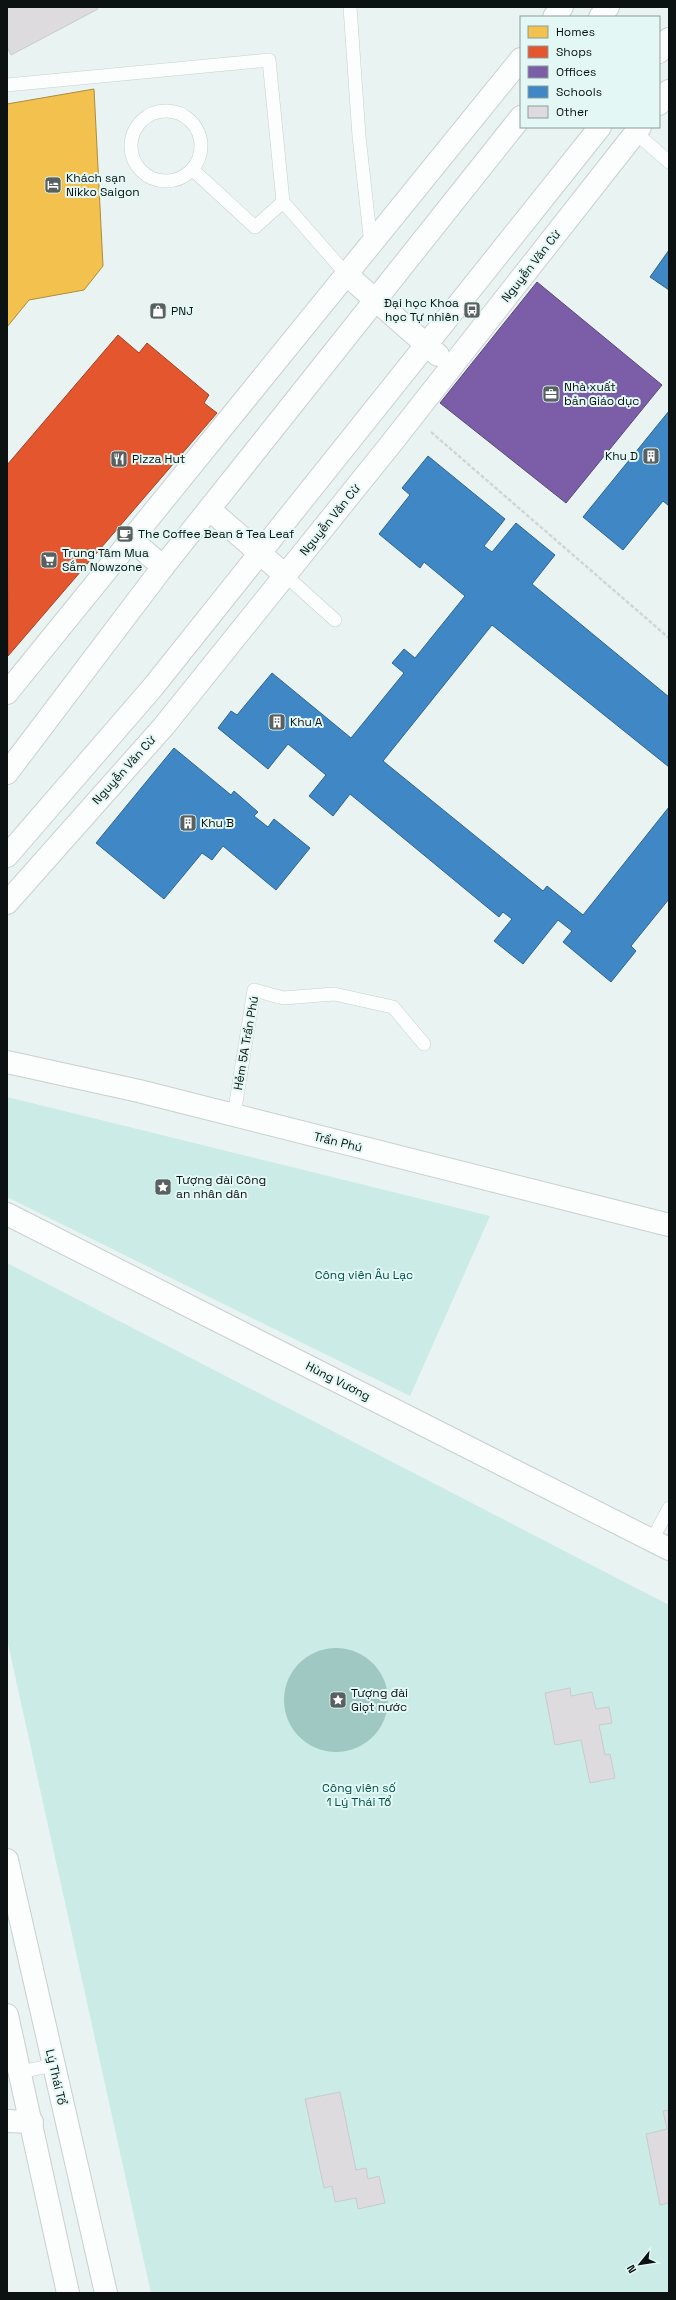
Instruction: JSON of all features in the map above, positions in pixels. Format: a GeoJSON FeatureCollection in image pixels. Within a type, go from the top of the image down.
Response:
{"type":"FeatureCollection","features":[{"type":"Feature","properties":{"kind":"main road"},"geometry":{"type":"LineString","coordinates":[[555,16],[562,7]]}},
{"type":"Feature","properties":{"kind":"main road"},"geometry":{"type":"LineString","coordinates":[[601,16],[608,7]]}},
{"type":"Feature","properties":{"kind":"main road"},"geometry":{"type":"LineString","coordinates":[[660,51],[669,39]]}},
{"type":"Feature","properties":{"kind":"main road"},"geometry":{"type":"LineString","coordinates":[[7,693],[372,246],[520,59]]}},
{"type":"Feature","properties":{"kind":"main road"},"geometry":{"type":"LineString","coordinates":[[660,103],[669,91]]}},
{"type":"Feature","properties":{"kind":"main road"},"geometry":{"type":"LineString","coordinates":[[7,772],[163,567],[520,118]]}},
{"type":"Feature","properties":{"kind":"main road"},"geometry":{"type":"LineString","coordinates":[[7,856],[152,687],[428,345],[599,128]]}},
{"type":"Feature","properties":{"kind":"main road","name":"Nguyễn Văn Cừ"},"geometry":{"type":"LineString","coordinates":[[7,903],[164,726],[451,367],[635,129]]}},
{"type":"Feature","properties":{"kind":"main road"},"geometry":{"type":"LineString","coordinates":[[347,275],[428,345],[451,367]]}},
{"type":"Feature","properties":{"kind":"main road"},"geometry":{"type":"LineString","coordinates":[[209,510],[285,576]]}},
{"type":"Feature","properties":{"kind":"main road"},"geometry":{"type":"LineString","coordinates":[[132,540],[163,567]]}},
{"type":"Feature","properties":{"kind":"main road","name":"Trần Phú"},"geometry":{"type":"LineString","coordinates":[[7,1062],[139,1091],[669,1225]]}},
{"type":"Feature","properties":{"kind":"main road","name":"Hùng Vương"},"geometry":{"type":"LineString","coordinates":[[7,1214],[660,1545]]}},
{"type":"Feature","properties":{"kind":"main road","name":"Lý Thái Tổ"},"geometry":{"type":"LineString","coordinates":[[7,1860],[106,2293]]}},
{"type":"Feature","properties":{"kind":"main road"},"geometry":{"type":"LineString","coordinates":[[7,2015],[32,2122],[68,2293]]}},
{"type":"Feature","properties":{"kind":"main road"},"geometry":{"type":"LineString","coordinates":[[7,2121],[32,2122]]}},
{"type":"Feature","properties":{"kind":"lane"},"geometry":{"type":"LineString","coordinates":[[350,7],[359,136],[372,246]]}},
{"type":"Feature","properties":{"kind":"lane"},"geometry":{"type":"LineString","coordinates":[[7,85],[269,60],[283,202],[347,275]]}},
{"type":"Feature","properties":{"kind":"lane"},"geometry":{"type":"LineString","coordinates":[[160,111],[173,111],[189,120],[200,135],[202,147],[199,159],[193,170],[183,178],[172,182],[159,181],[148,177],[138,168],[132,158],[130,146],[133,134],[139,123],[149,115],[160,111]]}},
{"type":"Feature","properties":{"kind":"lane"},"geometry":{"type":"LineString","coordinates":[[635,129],[669,162]]}},
{"type":"Feature","properties":{"kind":"lane"},"geometry":{"type":"LineString","coordinates":[[193,170],[255,227],[283,202]]}},
{"type":"Feature","properties":{"kind":"lane"},"geometry":{"type":"LineString","coordinates":[[285,576],[335,620]]}},
{"type":"Feature","properties":{"kind":"lane","name":"Hẻm 5A Trần Phú"},"geometry":{"type":"LineString","coordinates":[[234,1115],[254,990],[283,998],[334,994],[393,1007],[424,1044]]}},
{"type":"Feature","properties":{"kind":"lane"},"geometry":{"type":"LineString","coordinates":[[660,1545],[669,1508]]}},
{"type":"Feature","properties":{"kind":"lane"},"geometry":{"type":"LineString","coordinates":[[20,2072],[54,2065]]}},
{"type":"Feature","properties":{"kind":"path"},"geometry":{"type":"LineString","coordinates":[[412,416],[669,638]]}},
{"type":"Feature","properties":{"kind":"green space","name":"Công viên Âu Lạc"},"geometry":{"type":"Polygon","coordinates":[[[7,1097],[490,1216],[410,1396],[7,1197],[7,1097]]]}},
{"type":"Feature","properties":{"kind":"green space","name":"Công viên số 1 Lý Thái Tổ"},"geometry":{"type":"Polygon","coordinates":[[[7,1263],[669,1605],[669,2293],[151,2293],[7,1639],[7,1263]]]}},
{"type":"Feature","properties":{"kind":"shaded area"},"geometry":{"type":"Polygon","coordinates":[[[336,1648],[356,1652],[373,1663],[384,1680],[388,1700],[384,1720],[373,1737],[356,1748],[336,1752],[316,1748],[299,1737],[288,1720],[284,1700],[288,1680],[299,1663],[316,1652],[336,1648]]]}},
{"type":"Feature","properties":{"kind":"building: Homes","name":"Khách sạn Nikko Saigon"},"geometry":{"type":"Polygon","coordinates":[[[94,89],[103,266],[84,290],[29,300],[7,327],[7,104],[94,89]]]}},
{"type":"Feature","properties":{"kind":"building: Shops","name":"Trung Tâm Mua Sắm Nowzone"},"geometry":{"type":"Polygon","coordinates":[[[118,335],[139,353],[147,343],[209,395],[204,403],[217,413],[8,656],[7,465],[118,335]]]}},
{"type":"Feature","properties":{"kind":"building: Offices","name":"Nhà xuất bản Giáo dục"},"geometry":{"type":"Polygon","coordinates":[[[537,282],[662,385],[566,503],[440,403],[537,282]]]}},
{"type":"Feature","properties":{"kind":"building: Schools"},"geometry":{"type":"Polygon","coordinates":[[[669,250],[669,290],[650,277],[669,250]]]}},
{"type":"Feature","properties":{"kind":"building: Schools","name":"Khu D"},"geometry":{"type":"Polygon","coordinates":[[[669,411],[669,506],[663,501],[623,550],[583,517],[669,411]]]}},
{"type":"Feature","properties":{"kind":"building: Schools","name":"Khu A"},"geometry":{"type":"Polygon","coordinates":[[[428,456],[505,519],[484,546],[492,552],[516,523],[555,555],[532,584],[669,697],[669,767],[492,625],[383,761],[543,891],[547,886],[583,915],[669,807],[669,899],[631,946],[636,951],[611,982],[563,942],[572,931],[558,920],[523,964],[494,941],[512,919],[503,912],[499,917],[350,794],[333,816],[309,796],[326,775],[288,744],[268,769],[218,728],[231,711],[237,715],[272,673],[351,738],[404,673],[392,663],[404,649],[415,658],[465,596],[424,562],[420,568],[379,534],[410,495],[402,488],[428,456]]]}},
{"type":"Feature","properties":{"kind":"building: Schools","name":"Khu B"},"geometry":{"type":"Polygon","coordinates":[[[174,748],[231,795],[234,791],[258,812],[254,816],[268,827],[274,819],[310,848],[276,890],[223,846],[212,860],[202,853],[164,899],[96,843],[174,748]]]}},
{"type":"Feature","properties":{"kind":"building: Other"},"geometry":{"type":"Polygon","coordinates":[[[7,7],[96,7],[98,9],[11,55],[7,47],[7,7]]]}},
{"type":"Feature","properties":{"kind":"building: Other"},"geometry":{"type":"Polygon","coordinates":[[[570,1688],[571,1696],[592,1692],[596,1709],[609,1707],[612,1723],[599,1725],[605,1755],[610,1754],[615,1778],[590,1783],[581,1740],[555,1745],[545,1693],[570,1688]]]}},
{"type":"Feature","properties":{"kind":"building: Other"},"geometry":{"type":"Polygon","coordinates":[[[340,2092],[356,2170],[366,2168],[368,2179],[379,2176],[385,2203],[358,2209],[356,2198],[335,2202],[332,2186],[324,2188],[305,2099],[340,2092]]]}},
{"type":"Feature","properties":{"kind":"building: Other"},"geometry":{"type":"Polygon","coordinates":[[[669,2110],[669,2203],[660,2205],[646,2134],[667,2129],[663,2111],[669,2110]]]}},
{"type":"Feature","properties":{"kind":"place","name":"Khách sạn Nikko Saigon"},"geometry":{"type":"Point","coordinates":[53,185]}},
{"type":"Feature","properties":{"kind":"place","name":"Đại học Khoa học Tự nhiên"},"geometry":{"type":"Point","coordinates":[472,310]}},
{"type":"Feature","properties":{"kind":"place","name":"PNJ"},"geometry":{"type":"Point","coordinates":[158,311]}},
{"type":"Feature","properties":{"kind":"place","name":"Nhà xuất bản Giáo dục"},"geometry":{"type":"Point","coordinates":[551,394]}},
{"type":"Feature","properties":{"kind":"place","name":"Khu D"},"geometry":{"type":"Point","coordinates":[651,456]}},
{"type":"Feature","properties":{"kind":"place","name":"Pizza Hut"},"geometry":{"type":"Point","coordinates":[119,459]}},
{"type":"Feature","properties":{"kind":"place","name":"The Coffee Bean & Tea Leaf"},"geometry":{"type":"Point","coordinates":[125,534]}},
{"type":"Feature","properties":{"kind":"place","name":"Trung Tâm Mua Sắm Nowzone"},"geometry":{"type":"Point","coordinates":[49,560]}},
{"type":"Feature","properties":{"kind":"place","name":"Khu A"},"geometry":{"type":"Point","coordinates":[277,722]}},
{"type":"Feature","properties":{"kind":"place","name":"Khu B"},"geometry":{"type":"Point","coordinates":[188,823]}},
{"type":"Feature","properties":{"kind":"place","name":"Tượng đài Công an nhân dân"},"geometry":{"type":"Point","coordinates":[163,1187]}},
{"type":"Feature","properties":{"kind":"place","name":"Tượng đài Giọt nước"},"geometry":{"type":"Point","coordinates":[338,1700]}}]}
